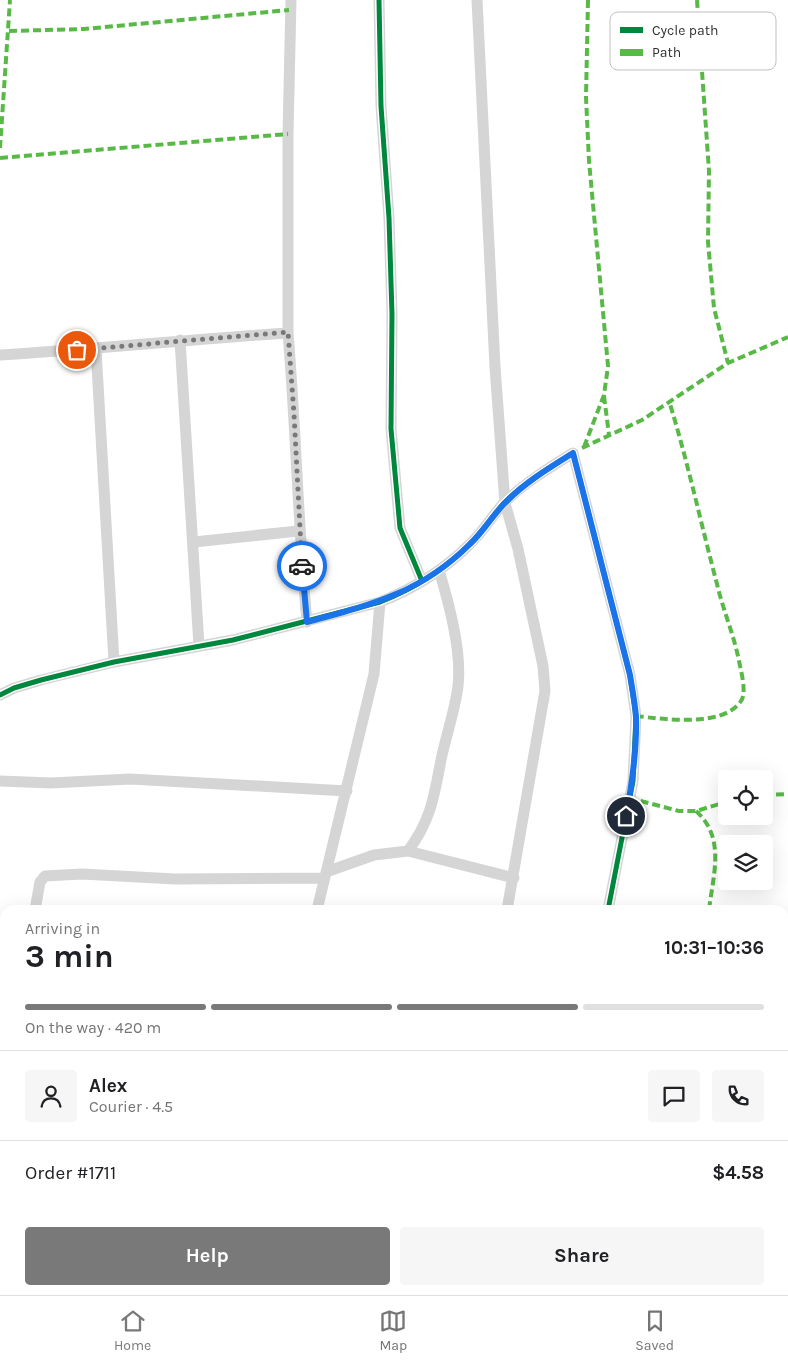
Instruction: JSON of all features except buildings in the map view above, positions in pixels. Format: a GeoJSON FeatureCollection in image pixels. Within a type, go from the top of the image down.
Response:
{"type":"FeatureCollection","features":[{"type":"Feature","properties":{"kind":"street"},"geometry":{"type":"LineString","coordinates":[[291,0],[288,134],[288,332],[294,414],[298,531],[307,622]]}},
{"type":"Feature","properties":{"kind":"street"},"geometry":{"type":"LineString","coordinates":[[379,0],[381,106],[389,218],[392,314],[391,429],[400,528],[422,581]]}},
{"type":"Feature","properties":{"kind":"street"},"geometry":{"type":"LineString","coordinates":[[477,0],[495,367],[505,503],[518,549],[541,656],[545,691],[508,905]]}},
{"type":"Feature","properties":{"kind":"street"},"geometry":{"type":"LineString","coordinates":[[0,355],[96,349],[180,340],[288,332]]}},
{"type":"Feature","properties":{"kind":"street"},"geometry":{"type":"LineString","coordinates":[[180,340],[199,646]]}},
{"type":"Feature","properties":{"kind":"street"},"geometry":{"type":"LineString","coordinates":[[96,349],[114,662]]}},
{"type":"Feature","properties":{"kind":"street"},"geometry":{"type":"LineString","coordinates":[[0,694],[41,680],[114,662],[199,646],[307,622],[399,595],[439,570],[470,544],[505,503],[524,486],[573,453],[630,675],[636,716],[633,781],[609,905]]}},
{"type":"Feature","properties":{"kind":"street"},"geometry":{"type":"LineString","coordinates":[[194,542],[298,531]]}},
{"type":"Feature","properties":{"kind":"street"},"geometry":{"type":"LineString","coordinates":[[408,851],[424,829],[434,798],[458,685],[456,649],[446,593],[439,570]]}},
{"type":"Feature","properties":{"kind":"street"},"geometry":{"type":"LineString","coordinates":[[318,905],[374,674],[380,602]]}},
{"type":"Feature","properties":{"kind":"street"},"geometry":{"type":"LineString","coordinates":[[0,781],[51,783],[130,779],[347,791]]}},
{"type":"Feature","properties":{"kind":"street"},"geometry":{"type":"LineString","coordinates":[[36,905],[40,882],[45,876],[82,874],[175,879],[325,875],[374,855],[408,851],[514,878]]}},
{"type":"Feature","properties":{"kind":"marked path"},"geometry":{"type":"LineString","coordinates":[[0,148],[10,0]]}},
{"type":"Feature","properties":{"kind":"marked path"},"geometry":{"type":"LineString","coordinates":[[584,447],[604,395],[608,366],[589,161],[586,97],[588,0]]}},
{"type":"Feature","properties":{"kind":"marked path"},"geometry":{"type":"LineString","coordinates":[[697,0],[698,12]]}},
{"type":"Feature","properties":{"kind":"marked path"},"geometry":{"type":"LineString","coordinates":[[9,31],[84,29],[289,10]]}},
{"type":"Feature","properties":{"kind":"marked path"},"geometry":{"type":"LineString","coordinates":[[702,70],[709,171],[708,242],[714,308],[728,363]]}},
{"type":"Feature","properties":{"kind":"marked path"},"geometry":{"type":"LineString","coordinates":[[0,158],[288,134]]}},
{"type":"Feature","properties":{"kind":"marked path"},"geometry":{"type":"LineString","coordinates":[[582,448],[642,420],[728,363],[788,337]]}},
{"type":"Feature","properties":{"kind":"marked path"},"geometry":{"type":"LineString","coordinates":[[604,396],[609,435]]}},
{"type":"Feature","properties":{"kind":"marked path"},"geometry":{"type":"LineString","coordinates":[[636,716],[676,720],[707,718],[732,710],[741,701],[744,693],[737,651],[719,594],[689,471],[670,404]]}},
{"type":"Feature","properties":{"kind":"marked path"},"geometry":{"type":"LineString","coordinates":[[773,795],[788,794]]}},
{"type":"Feature","properties":{"kind":"marked path"},"geometry":{"type":"LineString","coordinates":[[629,798],[679,811],[696,811],[718,804]]}},
{"type":"Feature","properties":{"kind":"marked path"},"geometry":{"type":"LineString","coordinates":[[696,811],[711,833],[714,845],[715,870],[710,905]]}},
{"type":"Feature","properties":{"kind":"cycle path"},"geometry":{"type":"LineString","coordinates":[[379,0],[381,106],[389,218],[392,314],[391,429],[400,528],[422,581]]}},
{"type":"Feature","properties":{"kind":"cycle path"},"geometry":{"type":"LineString","coordinates":[[0,695],[14,688],[41,680],[114,662],[233,640],[380,602],[392,597],[416,585],[450,562],[475,539],[504,503],[537,476],[573,453],[630,675],[636,716],[633,781],[609,905]]}},
{"type":"Feature","properties":{"kind":"way so far"},"geometry":{"type":"LineString","coordinates":[[77,350],[288,332],[294,414],[298,531],[302,566]]}},
{"type":"Feature","properties":{"kind":"route"},"geometry":{"type":"LineString","coordinates":[[302,566],[307,622],[399,595],[439,570],[470,544],[505,503],[524,486],[573,453],[630,675],[634,702],[636,716],[633,781],[626,816]]}}]}
